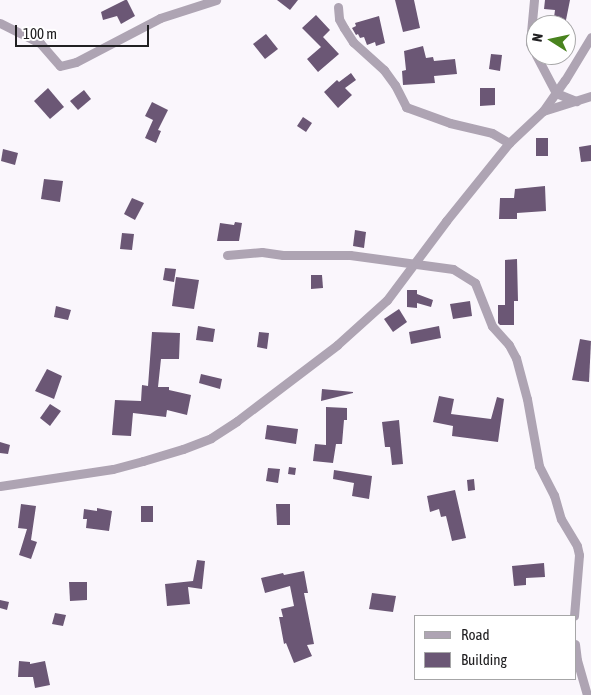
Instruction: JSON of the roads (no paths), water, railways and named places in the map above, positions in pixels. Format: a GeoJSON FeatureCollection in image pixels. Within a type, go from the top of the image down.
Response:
{"type":"FeatureCollection","features":[{"type":"Feature","properties":{"kind":"street"},"geometry":{"type":"LineString","coordinates":[[0,24],[40,43],[60,66],[76,62],[160,18],[216,0]]}},
{"type":"Feature","properties":{"kind":"street"},"geometry":{"type":"LineString","coordinates":[[533,15],[534,0]]}},
{"type":"Feature","properties":{"kind":"street"},"geometry":{"type":"LineString","coordinates":[[338,7],[339,19],[353,42],[384,70],[395,85],[406,107],[450,123],[485,131],[509,144]]}},
{"type":"Feature","properties":{"kind":"street"},"geometry":{"type":"LineString","coordinates":[[0,486],[112,468],[183,449],[212,438],[237,421],[359,326],[387,300],[416,264],[446,221],[509,144],[543,111],[591,37]]}},
{"type":"Feature","properties":{"kind":"street"},"geometry":{"type":"LineString","coordinates":[[542,65],[556,93],[576,101]]}},
{"type":"Feature","properties":{"kind":"street"},"geometry":{"type":"LineString","coordinates":[[543,111],[591,96]]}},
{"type":"Feature","properties":{"kind":"street"},"geometry":{"type":"LineString","coordinates":[[227,255],[262,252],[283,255],[350,256],[453,269],[475,283],[492,326],[509,345],[516,358],[527,399],[539,466],[554,495],[561,519],[577,546],[578,565],[574,615]]}},
{"type":"Feature","properties":{"kind":"street"},"geometry":{"type":"LineString","coordinates":[[576,652],[587,695]]}}]}
